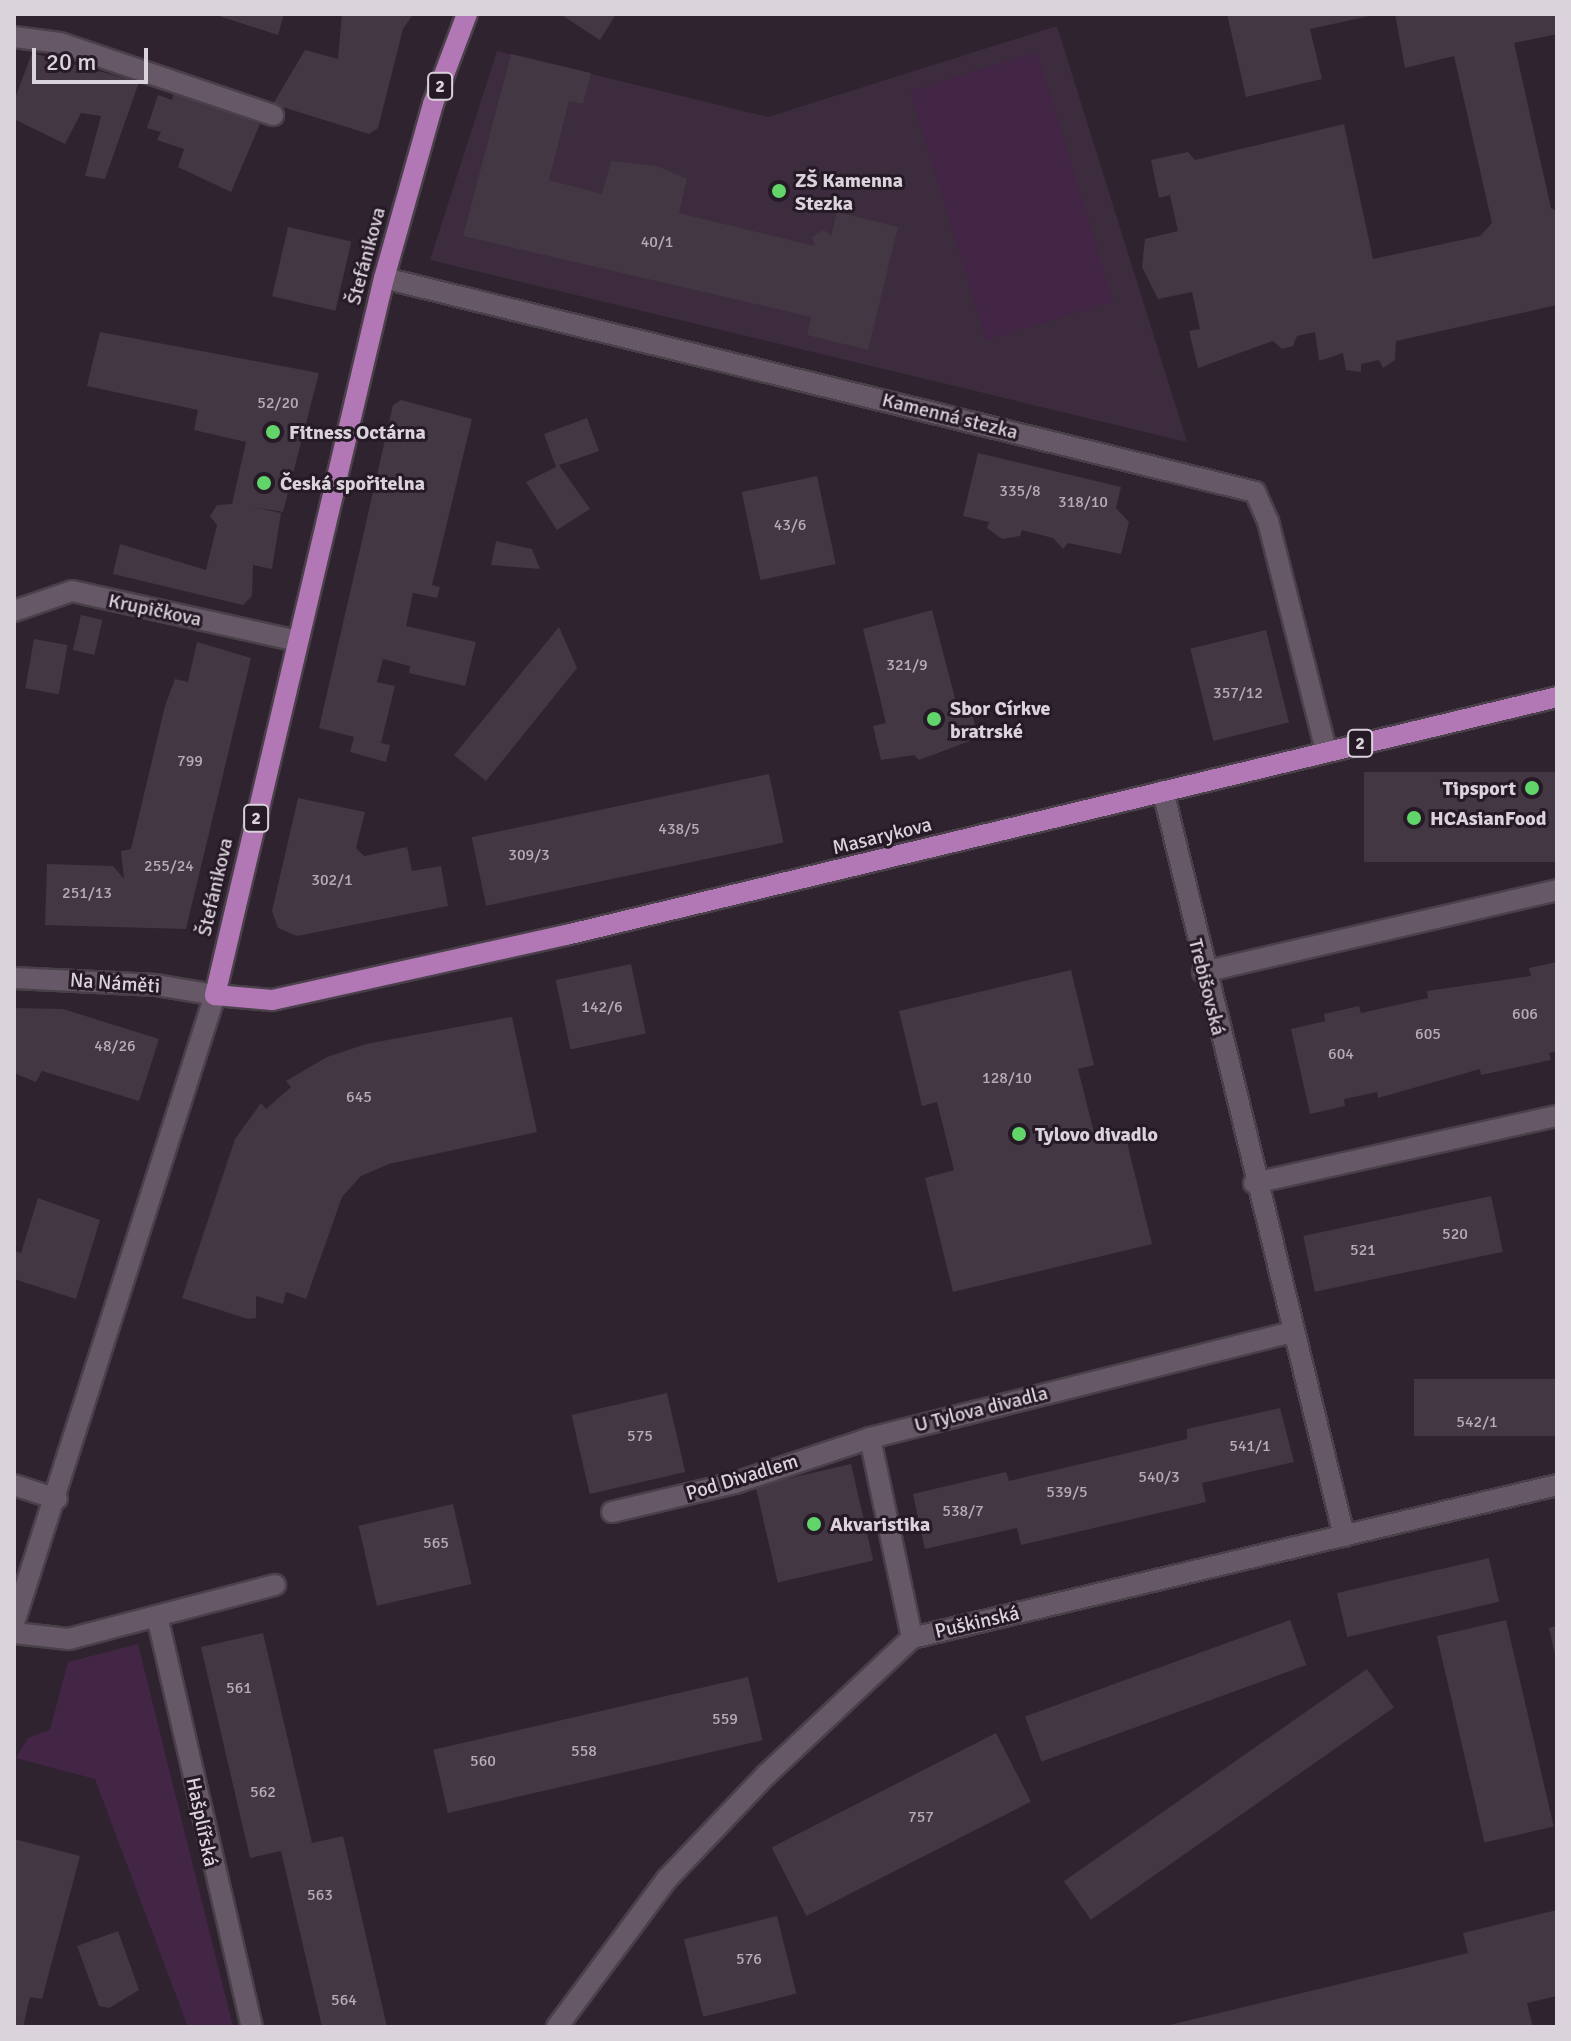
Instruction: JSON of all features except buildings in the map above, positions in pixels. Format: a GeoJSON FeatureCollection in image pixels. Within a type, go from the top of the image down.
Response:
{"type":"FeatureCollection","features":[{"type":"Feature","properties":{"kind":"main road","name":"Štefánikova"},"geometry":{"type":"LineString","coordinates":[[215,995],[384,278],[433,104],[467,14]]}},
{"type":"Feature","properties":{"kind":"main road","name":"Masarykova"},"geometry":{"type":"LineString","coordinates":[[215,995],[272,1000],[757,892],[1557,697]]}},
{"type":"Feature","properties":{"kind":"street"},"geometry":{"type":"LineString","coordinates":[[14,37],[60,43],[273,115]]}},
{"type":"Feature","properties":{"kind":"street","name":"Kamenná stezka"},"geometry":{"type":"LineString","coordinates":[[384,278],[1255,492],[1268,521],[1326,751]]}},
{"type":"Feature","properties":{"kind":"street","name":"Krupičkova"},"geometry":{"type":"LineString","coordinates":[[14,611],[72,591],[297,641]]}},
{"type":"Feature","properties":{"kind":"street","name":"Trebišovská"},"geometry":{"type":"LineString","coordinates":[[1163,791],[1254,1183],[1344,1536]]}},
{"type":"Feature","properties":{"kind":"street"},"geometry":{"type":"LineString","coordinates":[[1203,972],[1557,890]]}},
{"type":"Feature","properties":{"kind":"street","name":"Na Náměti"},"geometry":{"type":"LineString","coordinates":[[14,978],[156,985],[215,995]]}},
{"type":"Feature","properties":{"kind":"street","name":"Štefánikova"},"geometry":{"type":"LineString","coordinates":[[14,1623],[57,1499],[215,995]]}},
{"type":"Feature","properties":{"kind":"street"},"geometry":{"type":"LineString","coordinates":[[1254,1183],[1557,1116]]}},
{"type":"Feature","properties":{"kind":"street","name":"U Tylova divadla"},"geometry":{"type":"LineString","coordinates":[[870,1438],[1291,1332]]}},
{"type":"Feature","properties":{"kind":"street"},"geometry":{"type":"LineString","coordinates":[[870,1438],[912,1638]]}},
{"type":"Feature","properties":{"kind":"street","name":"Pod Divadlem"},"geometry":{"type":"LineString","coordinates":[[612,1512],[735,1483],[870,1438]]}},
{"type":"Feature","properties":{"kind":"street"},"geometry":{"type":"LineString","coordinates":[[14,1485],[57,1499]]}},
{"type":"Feature","properties":{"kind":"street","name":"Puškinská"},"geometry":{"type":"LineString","coordinates":[[557,2027],[635,1917],[766,1775],[912,1638],[1557,1485]]}},
{"type":"Feature","properties":{"kind":"street"},"geometry":{"type":"LineString","coordinates":[[14,1633],[69,1639],[275,1585]]}},
{"type":"Feature","properties":{"kind":"street","name":"Hašplířská"},"geometry":{"type":"LineString","coordinates":[[157,1616],[252,2027]]}},
{"type":"Feature","properties":{"kind":"shaded area","name":"ZŠ Kamenna Stezka"},"geometry":{"type":"Polygon","coordinates":[[[1057,26],[1187,442],[430,260],[497,51],[768,117],[1057,26]]]}},
{"type":"Feature","properties":{"kind":"shaded area"},"geometry":{"type":"Polygon","coordinates":[[[1037,52],[1113,302],[986,340],[910,91],[1037,52]]]}},
{"type":"Feature","properties":{"kind":"shaded area"},"geometry":{"type":"Polygon","coordinates":[[[138,1644],[233,2027],[188,2027],[95,1779],[16,1758],[28,1738],[50,1730],[68,1662],[138,1644]]]}},
{"type":"Feature","properties":{"kind":"place","name":"ZŠ Kamenna Stezka"},"geometry":{"type":"Point","coordinates":[779,191]}},
{"type":"Feature","properties":{"kind":"place","name":"Fitness Octárna"},"geometry":{"type":"Point","coordinates":[273,432]}},
{"type":"Feature","properties":{"kind":"place","name":"Česká spořitelna"},"geometry":{"type":"Point","coordinates":[264,483]}},
{"type":"Feature","properties":{"kind":"place","name":"Sbor Církve bratrské"},"geometry":{"type":"Point","coordinates":[934,719]}},
{"type":"Feature","properties":{"kind":"place","name":"Tipsport"},"geometry":{"type":"Point","coordinates":[1532,788]}},
{"type":"Feature","properties":{"kind":"place","name":"HCAsianFood"},"geometry":{"type":"Point","coordinates":[1414,818]}},
{"type":"Feature","properties":{"kind":"place","name":"Tylovo divadlo"},"geometry":{"type":"Point","coordinates":[1019,1134]}},
{"type":"Feature","properties":{"kind":"place","name":"Akvaristika"},"geometry":{"type":"Point","coordinates":[814,1524]}}]}
